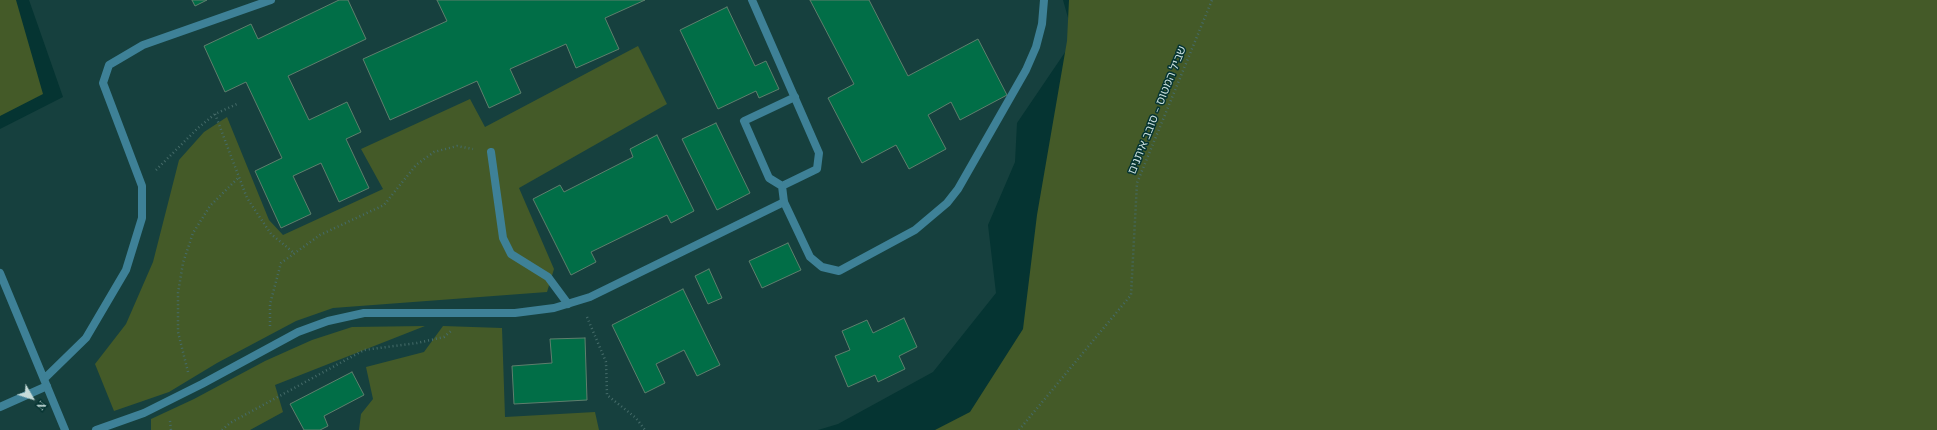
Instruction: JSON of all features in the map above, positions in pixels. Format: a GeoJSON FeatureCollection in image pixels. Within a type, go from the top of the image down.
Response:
{"type":"FeatureCollection","features":[{"type":"Feature","properties":{"kind":"street"},"geometry":{"type":"LineString","coordinates":[[1,405],[46,382],[86,338],[126,270],[142,218],[142,186],[103,83],[109,65],[143,45],[271,0]]}},
{"type":"Feature","properties":{"kind":"street"},"geometry":{"type":"LineString","coordinates":[[752,0],[819,153],[817,169],[782,186]]}},
{"type":"Feature","properties":{"kind":"street"},"geometry":{"type":"LineString","coordinates":[[782,186],[784,202],[810,257],[822,266],[839,271],[915,230],[947,203],[958,189],[1026,70],[1036,47],[1042,24],[1044,0]]}},
{"type":"Feature","properties":{"kind":"street"},"geometry":{"type":"LineString","coordinates":[[782,186],[769,178],[744,121],[795,97]]}},
{"type":"Feature","properties":{"kind":"street"},"geometry":{"type":"LineString","coordinates":[[491,152],[503,238],[511,254],[548,277],[568,304]]}},
{"type":"Feature","properties":{"kind":"street"},"geometry":{"type":"LineString","coordinates":[[96,430],[144,413],[298,332],[328,321],[364,313],[515,313],[554,308],[590,297],[784,202]]}},
{"type":"Feature","properties":{"kind":"street"},"geometry":{"type":"LineString","coordinates":[[0,273],[65,430]]}},
{"type":"Feature","properties":{"kind":"path","name":"שביל המטוס - סובב איתנים"},"geometry":{"type":"LineString","coordinates":[[1020,430],[1131,295],[1137,183],[1212,0]]}},
{"type":"Feature","properties":{"kind":"path"},"geometry":{"type":"LineString","coordinates":[[142,186],[165,159],[215,114],[237,104]]}},
{"type":"Feature","properties":{"kind":"path"},"geometry":{"type":"LineString","coordinates":[[215,114],[247,198],[268,228],[294,253]]}},
{"type":"Feature","properties":{"kind":"path"},"geometry":{"type":"LineString","coordinates":[[270,347],[270,304],[280,263],[320,235],[384,205],[416,165],[434,152],[457,146],[491,152]]}},
{"type":"Feature","properties":{"kind":"path"},"geometry":{"type":"LineString","coordinates":[[192,389],[178,332],[178,293],[183,263],[193,233],[210,206],[239,177]]}},
{"type":"Feature","properties":{"kind":"path"},"geometry":{"type":"LineString","coordinates":[[580,300],[606,362],[607,395],[636,418],[645,430]]}},
{"type":"Feature","properties":{"kind":"path"},"geometry":{"type":"LineString","coordinates":[[222,430],[230,423],[364,350],[417,343],[444,337],[472,313]]}},
{"type":"Feature","properties":{"kind":"shaded area"},"geometry":{"type":"Polygon","coordinates":[[[29,0],[1063,0],[1074,39],[1017,123],[1015,162],[988,225],[996,293],[933,372],[838,424],[818,430],[0,430],[0,129],[63,97],[29,0]]]}},
{"type":"Feature","properties":{"kind":"green space"},"geometry":{"type":"Polygon","coordinates":[[[0,0],[16,0],[43,94],[0,116],[0,0]]]}},
{"type":"Feature","properties":{"kind":"green space"},"geometry":{"type":"Polygon","coordinates":[[[1069,0],[1937,0],[1937,430],[935,430],[970,412],[1023,329],[1037,215],[1067,41],[1069,0]]]}},
{"type":"Feature","properties":{"kind":"green space"},"geometry":{"type":"Polygon","coordinates":[[[638,46],[667,104],[519,188],[554,269],[547,292],[333,308],[296,321],[217,363],[169,392],[114,411],[95,364],[126,324],[153,262],[179,160],[204,132],[227,117],[269,220],[283,235],[383,189],[361,149],[470,99],[485,127],[638,46]]]}},
{"type":"Feature","properties":{"kind":"green space"},"geometry":{"type":"Polygon","coordinates":[[[425,326],[275,385],[283,412],[250,430],[151,430],[151,419],[194,399],[265,361],[312,340],[352,327],[425,326]]]}},
{"type":"Feature","properties":{"kind":"green space"},"geometry":{"type":"Polygon","coordinates":[[[443,326],[502,328],[505,417],[595,412],[599,430],[359,430],[361,414],[373,399],[366,367],[424,352],[443,326]]]}},
{"type":"Feature","properties":{"kind":"building"},"geometry":{"type":"Polygon","coordinates":[[[192,0],[207,0],[195,6],[192,0]]]}},
{"type":"Feature","properties":{"kind":"building"},"geometry":{"type":"Polygon","coordinates":[[[339,0],[348,0],[366,39],[288,76],[309,120],[347,102],[361,132],[346,139],[369,188],[339,202],[321,163],[293,176],[311,214],[281,228],[255,171],[282,158],[246,82],[225,92],[204,46],[251,24],[258,39],[339,0]]]}},
{"type":"Feature","properties":{"kind":"building"},"geometry":{"type":"Polygon","coordinates":[[[437,0],[645,0],[605,18],[619,49],[576,68],[566,44],[510,69],[521,93],[489,108],[477,81],[390,120],[363,59],[447,21],[437,0]]]}},
{"type":"Feature","properties":{"kind":"building"},"geometry":{"type":"Polygon","coordinates":[[[810,0],[869,0],[908,76],[978,39],[1007,95],[960,120],[951,102],[928,115],[946,149],[909,169],[896,145],[862,163],[828,98],[854,84],[810,0]]]}},
{"type":"Feature","properties":{"kind":"building"},"geometry":{"type":"Polygon","coordinates":[[[727,7],[755,66],[766,61],[779,89],[759,98],[756,91],[718,109],[680,30],[727,7]]]}},
{"type":"Feature","properties":{"kind":"building"},"geometry":{"type":"Polygon","coordinates":[[[716,123],[750,193],[717,210],[682,139],[716,123]]]}},
{"type":"Feature","properties":{"kind":"building"},"geometry":{"type":"Polygon","coordinates":[[[657,135],[694,211],[671,223],[667,215],[591,252],[596,262],[571,275],[533,199],[560,185],[564,192],[633,157],[630,149],[657,135]]]}},
{"type":"Feature","properties":{"kind":"building"},"geometry":{"type":"Polygon","coordinates":[[[788,243],[801,270],[762,288],[749,261],[788,243]]]}},
{"type":"Feature","properties":{"kind":"building"},"geometry":{"type":"Polygon","coordinates":[[[709,269],[722,298],[708,304],[695,276],[709,269]]]}},
{"type":"Feature","properties":{"kind":"building"},"geometry":{"type":"Polygon","coordinates":[[[683,289],[720,365],[697,376],[684,350],[656,364],[665,383],[645,393],[612,325],[683,289]]]}},
{"type":"Feature","properties":{"kind":"building"},"geometry":{"type":"Polygon","coordinates":[[[904,318],[917,347],[899,356],[905,369],[878,382],[875,375],[848,387],[835,356],[850,350],[842,331],[867,320],[873,333],[904,318]]]}},
{"type":"Feature","properties":{"kind":"building"},"geometry":{"type":"Polygon","coordinates":[[[585,338],[587,400],[514,404],[512,366],[552,363],[550,339],[585,338]]]}},
{"type":"Feature","properties":{"kind":"building"},"geometry":{"type":"Polygon","coordinates":[[[352,372],[364,395],[324,416],[328,426],[320,430],[304,430],[290,404],[352,372]]]}}]}
